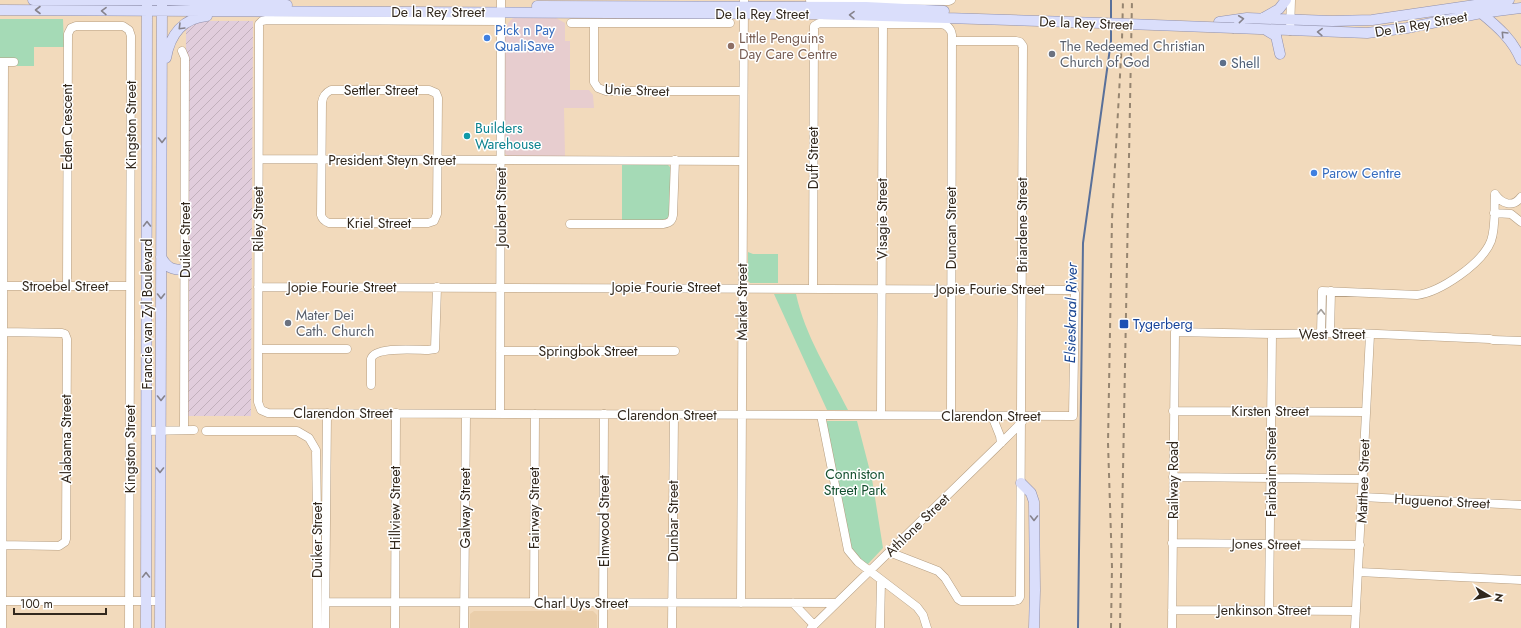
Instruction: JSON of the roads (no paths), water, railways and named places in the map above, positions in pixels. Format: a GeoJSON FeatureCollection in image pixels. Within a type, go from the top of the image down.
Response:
{"type":"FeatureCollection","features":[{"type":"Feature","properties":{"kind":"main road","name":"De la Rey Street"},"geometry":{"type":"LineString","coordinates":[[33,0],[230,7],[302,6],[501,10],[866,7],[1266,30],[1367,33],[1407,28],[1481,13],[1521,8]]}},
{"type":"Feature","properties":{"kind":"main road"},"geometry":{"type":"LineString","coordinates":[[220,0],[230,7]]}},
{"type":"Feature","properties":{"kind":"main road"},"geometry":{"type":"LineString","coordinates":[[1263,18],[1279,9],[1286,0]]}},
{"type":"Feature","properties":{"kind":"main road","name":"De la Rey Street"},"geometry":{"type":"LineString","coordinates":[[1101,20],[1219,22],[1247,18],[1332,21],[1372,20],[1509,0]]}},
{"type":"Feature","properties":{"kind":"main road","name":"De la Rey Street"},"geometry":{"type":"LineString","coordinates":[[0,10],[147,4]]}},
{"type":"Feature","properties":{"kind":"main road","name":"Francie van Zyl Boulevard"},"geometry":{"type":"LineString","coordinates":[[146,628],[147,4]]}},
{"type":"Feature","properties":{"kind":"main road","name":"Francie van Zyl Boulevard"},"geometry":{"type":"LineString","coordinates":[[160,628],[162,4]]}},
{"type":"Feature","properties":{"kind":"main road"},"geometry":{"type":"LineString","coordinates":[[162,101],[165,64],[168,49],[170,43],[180,28],[193,18],[230,7]]}},
{"type":"Feature","properties":{"kind":"main road"},"geometry":{"type":"LineString","coordinates":[[1481,13],[1509,39],[1516,48],[1521,60]]}},
{"type":"Feature","properties":{"kind":"main road"},"geometry":{"type":"LineString","coordinates":[[1332,21],[1347,25],[1362,26],[1399,23],[1407,28]]}},
{"type":"Feature","properties":{"kind":"main road"},"geometry":{"type":"LineString","coordinates":[[1266,30],[1276,36],[1280,54]]}},
{"type":"Feature","properties":{"kind":"main road"},"geometry":{"type":"LineString","coordinates":[[161,256],[169,268],[174,270],[185,270]]}},
{"type":"Feature","properties":{"kind":"main road"},"geometry":{"type":"LineString","coordinates":[[1021,483],[1031,493],[1034,502],[1036,590],[1034,628]]}},
{"type":"Feature","properties":{"kind":"street","name":"De la Rey Street"},"geometry":{"type":"LineString","coordinates":[[810,0],[951,0]]}},
{"type":"Feature","properties":{"kind":"street"},"geometry":{"type":"LineString","coordinates":[[1290,31],[1291,0]]}},
{"type":"Feature","properties":{"kind":"street","name":"Market Street"},"geometry":{"type":"LineString","coordinates":[[741,603],[742,161],[744,7]]}},
{"type":"Feature","properties":{"kind":"street","name":"De la Rey Street"},"geometry":{"type":"LineString","coordinates":[[258,26],[262,21],[266,20],[501,10]]}},
{"type":"Feature","properties":{"kind":"street","name":"Joubert Street"},"geometry":{"type":"LineString","coordinates":[[500,414],[501,10]]}},
{"type":"Feature","properties":{"kind":"street","name":"De la Rey Street"},"geometry":{"type":"LineString","coordinates":[[571,23],[730,23]]}},
{"type":"Feature","properties":{"kind":"street","name":"Unie Street"},"geometry":{"type":"LineString","coordinates":[[594,23],[594,82],[595,86],[601,90],[743,91]]}},
{"type":"Feature","properties":{"kind":"street","name":"De la Rey Street"},"geometry":{"type":"LineString","coordinates":[[814,28],[815,25],[819,23],[944,24],[951,30],[952,41]]}},
{"type":"Feature","properties":{"kind":"street","name":"Visagie Street"},"geometry":{"type":"LineString","coordinates":[[881,415],[883,23]]}},
{"type":"Feature","properties":{"kind":"street","name":"Eden Crescent"},"geometry":{"type":"LineString","coordinates":[[67,286],[68,34],[71,28],[78,25],[121,26],[129,30]]}},
{"type":"Feature","properties":{"kind":"street","name":"Riley Street"},"geometry":{"type":"LineString","coordinates":[[258,26],[258,402],[261,410]]}},
{"type":"Feature","properties":{"kind":"street","name":"Duff Street"},"geometry":{"type":"LineString","coordinates":[[813,289],[814,28]]}},
{"type":"Feature","properties":{"kind":"street","name":"Kingston Street"},"geometry":{"type":"LineString","coordinates":[[129,30],[131,36],[129,628]]}},
{"type":"Feature","properties":{"kind":"street","name":"Briardene Street"},"geometry":{"type":"LineString","coordinates":[[889,552],[938,571],[945,578],[958,599],[961,601],[1014,601],[1019,599],[1021,595],[1023,47],[1021,43],[1016,41],[952,41]]}},
{"type":"Feature","properties":{"kind":"street","name":"Duncan Street"},"geometry":{"type":"LineString","coordinates":[[951,416],[952,41]]}},
{"type":"Feature","properties":{"kind":"street","name":"Duiker Street"},"geometry":{"type":"LineString","coordinates":[[182,51],[185,58],[184,430]]}},
{"type":"Feature","properties":{"kind":"street"},"geometry":{"type":"LineString","coordinates":[[2,628],[2,62],[14,62]]}},
{"type":"Feature","properties":{"kind":"street","name":"Settler Street"},"geometry":{"type":"LineString","coordinates":[[321,159],[322,102],[326,92],[331,90],[429,90],[436,93],[438,98],[437,160]]}},
{"type":"Feature","properties":{"kind":"street","name":"President Steyn Street"},"geometry":{"type":"LineString","coordinates":[[259,159],[742,161]]}},
{"type":"Feature","properties":{"kind":"street","name":"Kriel Street"},"geometry":{"type":"LineString","coordinates":[[321,159],[320,215],[324,221],[329,223],[428,223],[434,221],[437,214],[437,160]]}},
{"type":"Feature","properties":{"kind":"street"},"geometry":{"type":"LineString","coordinates":[[570,224],[669,223],[674,215],[675,160]]}},
{"type":"Feature","properties":{"kind":"street"},"geometry":{"type":"LineString","coordinates":[[1325,334],[1322,291],[1417,295],[1427,294],[1438,289],[1463,273],[1482,254],[1491,241],[1494,222],[1495,194],[1500,202],[1506,204],[1512,204],[1521,197]]}},
{"type":"Feature","properties":{"kind":"street"},"geometry":{"type":"LineString","coordinates":[[1494,213],[1511,214],[1521,222]]}},
{"type":"Feature","properties":{"kind":"street"},"geometry":{"type":"LineString","coordinates":[[1494,222],[1505,213]]}},
{"type":"Feature","properties":{"kind":"street","name":"Stroebel Street"},"geometry":{"type":"LineString","coordinates":[[2,286],[130,286]]}},
{"type":"Feature","properties":{"kind":"street","name":"Jopie Fourie Street"},"geometry":{"type":"LineString","coordinates":[[258,287],[742,287],[813,289],[1022,289],[1074,291],[1073,416]]}},
{"type":"Feature","properties":{"kind":"street"},"geometry":{"type":"LineString","coordinates":[[371,386],[371,359],[372,355],[375,353],[384,350],[435,349],[437,287]]}},
{"type":"Feature","properties":{"kind":"street"},"geometry":{"type":"LineString","coordinates":[[1325,334],[1331,291]]}},
{"type":"Feature","properties":{"kind":"street","name":"West Street"},"geometry":{"type":"LineString","coordinates":[[1175,332],[1370,335],[1521,341]]}},
{"type":"Feature","properties":{"kind":"street","name":"Railway Road"},"geometry":{"type":"LineString","coordinates":[[1172,628],[1175,332]]}},
{"type":"Feature","properties":{"kind":"street","name":"Alabama Street"},"geometry":{"type":"LineString","coordinates":[[1,546],[59,546],[65,542],[66,539],[67,346],[67,338],[65,334],[62,333],[2,335]]}},
{"type":"Feature","properties":{"kind":"street","name":"Fairbairn Street"},"geometry":{"type":"LineString","coordinates":[[1269,610],[1272,334]]}},
{"type":"Feature","properties":{"kind":"street","name":"Matthee Street"},"geometry":{"type":"LineString","coordinates":[[1355,628],[1370,335]]}},
{"type":"Feature","properties":{"kind":"street"},"geometry":{"type":"LineString","coordinates":[[258,349],[347,349]]}},
{"type":"Feature","properties":{"kind":"street","name":"Springbok Street"},"geometry":{"type":"LineString","coordinates":[[500,351],[675,351]]}},
{"type":"Feature","properties":{"kind":"street","name":"Clarendon Street"},"geometry":{"type":"LineString","coordinates":[[261,410],[268,413],[881,415],[992,416],[1022,419],[1073,416]]}},
{"type":"Feature","properties":{"kind":"street","name":"Kirsten Street"},"geometry":{"type":"LineString","coordinates":[[1173,411],[1366,412]]}},
{"type":"Feature","properties":{"kind":"street"},"geometry":{"type":"LineString","coordinates":[[325,628],[326,413]]}},
{"type":"Feature","properties":{"kind":"street","name":"Hillview Street"},"geometry":{"type":"LineString","coordinates":[[395,628],[396,413]]}},
{"type":"Feature","properties":{"kind":"street","name":"Galway Street"},"geometry":{"type":"LineString","coordinates":[[464,628],[466,414]]}},
{"type":"Feature","properties":{"kind":"street","name":"Fairway Street"},"geometry":{"type":"LineString","coordinates":[[534,603],[535,414]]}},
{"type":"Feature","properties":{"kind":"street","name":"Elmwood Street"},"geometry":{"type":"LineString","coordinates":[[603,628],[604,414]]}},
{"type":"Feature","properties":{"kind":"street","name":"Dunbar Street"},"geometry":{"type":"LineString","coordinates":[[672,628],[674,414]]}},
{"type":"Feature","properties":{"kind":"street"},"geometry":{"type":"LineString","coordinates":[[821,415],[848,550],[855,560],[917,607],[923,615],[927,628]]}},
{"type":"Feature","properties":{"kind":"street"},"geometry":{"type":"LineString","coordinates":[[992,416],[1000,436],[1001,443]]}},
{"type":"Feature","properties":{"kind":"street","name":"Athlone Street"},"geometry":{"type":"LineString","coordinates":[[812,627],[1001,443],[1022,419]]}},
{"type":"Feature","properties":{"kind":"street"},"geometry":{"type":"LineString","coordinates":[[146,431],[194,430]]}},
{"type":"Feature","properties":{"kind":"street","name":"Duiker Street"},"geometry":{"type":"LineString","coordinates":[[206,430],[297,431],[307,436],[313,443],[316,454],[317,628]]}},
{"type":"Feature","properties":{"kind":"street"},"geometry":{"type":"LineString","coordinates":[[1173,477],[1363,478]]}},
{"type":"Feature","properties":{"kind":"street","name":"Huguenot Street"},"geometry":{"type":"LineString","coordinates":[[1362,497],[1521,505]]}},
{"type":"Feature","properties":{"kind":"street","name":"Jones Street"},"geometry":{"type":"LineString","coordinates":[[1172,543],[1360,545]]}},
{"type":"Feature","properties":{"kind":"street"},"geometry":{"type":"LineString","coordinates":[[1359,572],[1521,580]]}},
{"type":"Feature","properties":{"kind":"street"},"geometry":{"type":"LineString","coordinates":[[880,628],[881,580]]}},
{"type":"Feature","properties":{"kind":"street"},"geometry":{"type":"LineString","coordinates":[[1,601],[160,601]]}},
{"type":"Feature","properties":{"kind":"street","name":"Charl Uys Street"},"geometry":{"type":"LineString","coordinates":[[326,602],[836,603]]}},
{"type":"Feature","properties":{"kind":"street"},"geometry":{"type":"LineString","coordinates":[[793,603],[812,627]]}},
{"type":"Feature","properties":{"kind":"street","name":"Jenkinson Street"},"geometry":{"type":"LineString","coordinates":[[1172,610],[1356,611]]}},
{"type":"Feature","properties":{"kind":"waterway","name":"Elsieskraal River"},"geometry":{"type":"LineString","coordinates":[[1111,0],[1111,21]]}},
{"type":"Feature","properties":{"kind":"waterway","name":"Elsieskraal River"},"geometry":{"type":"LineString","coordinates":[[1078,628],[1083,243],[1111,41],[1111,27]]}},
{"type":"Feature","properties":{"kind":"railway"},"geometry":{"type":"LineString","coordinates":[[1111,628],[1112,567],[1108,443],[1112,219],[1123,0]]}},
{"type":"Feature","properties":{"kind":"railway"},"geometry":{"type":"LineString","coordinates":[[1120,628],[1132,0]]}},
{"type":"Feature","properties":{"kind":"place","name":"Pick n Pay QualiSave"},"geometry":{"type":"Point","coordinates":[487,38]}},
{"type":"Feature","properties":{"kind":"place","name":"Little Penguins Day Care Centre"},"geometry":{"type":"Point","coordinates":[731,46]}},
{"type":"Feature","properties":{"kind":"place","name":"The Redeemed Christian Church of God"},"geometry":{"type":"Point","coordinates":[1052,54]}},
{"type":"Feature","properties":{"kind":"place","name":"Shell"},"geometry":{"type":"Point","coordinates":[1223,63]}},
{"type":"Feature","properties":{"kind":"place","name":"Builders Warehouse"},"geometry":{"type":"Point","coordinates":[467,136]}},
{"type":"Feature","properties":{"kind":"place","name":"Parow Centre"},"geometry":{"type":"Point","coordinates":[1314,173]}},
{"type":"Feature","properties":{"kind":"place","name":"Mater Dei Cath. Church"},"geometry":{"type":"Point","coordinates":[288,323]}},
{"type":"Feature","properties":{"kind":"place","name":"Tygerberg"},"geometry":{"type":"Point","coordinates":[1124,324]}},
{"type":"Feature","properties":{"kind":"park label","name":"Conniston Street Park"},"geometry":{"type":"Point","coordinates":[855,482]}}]}
